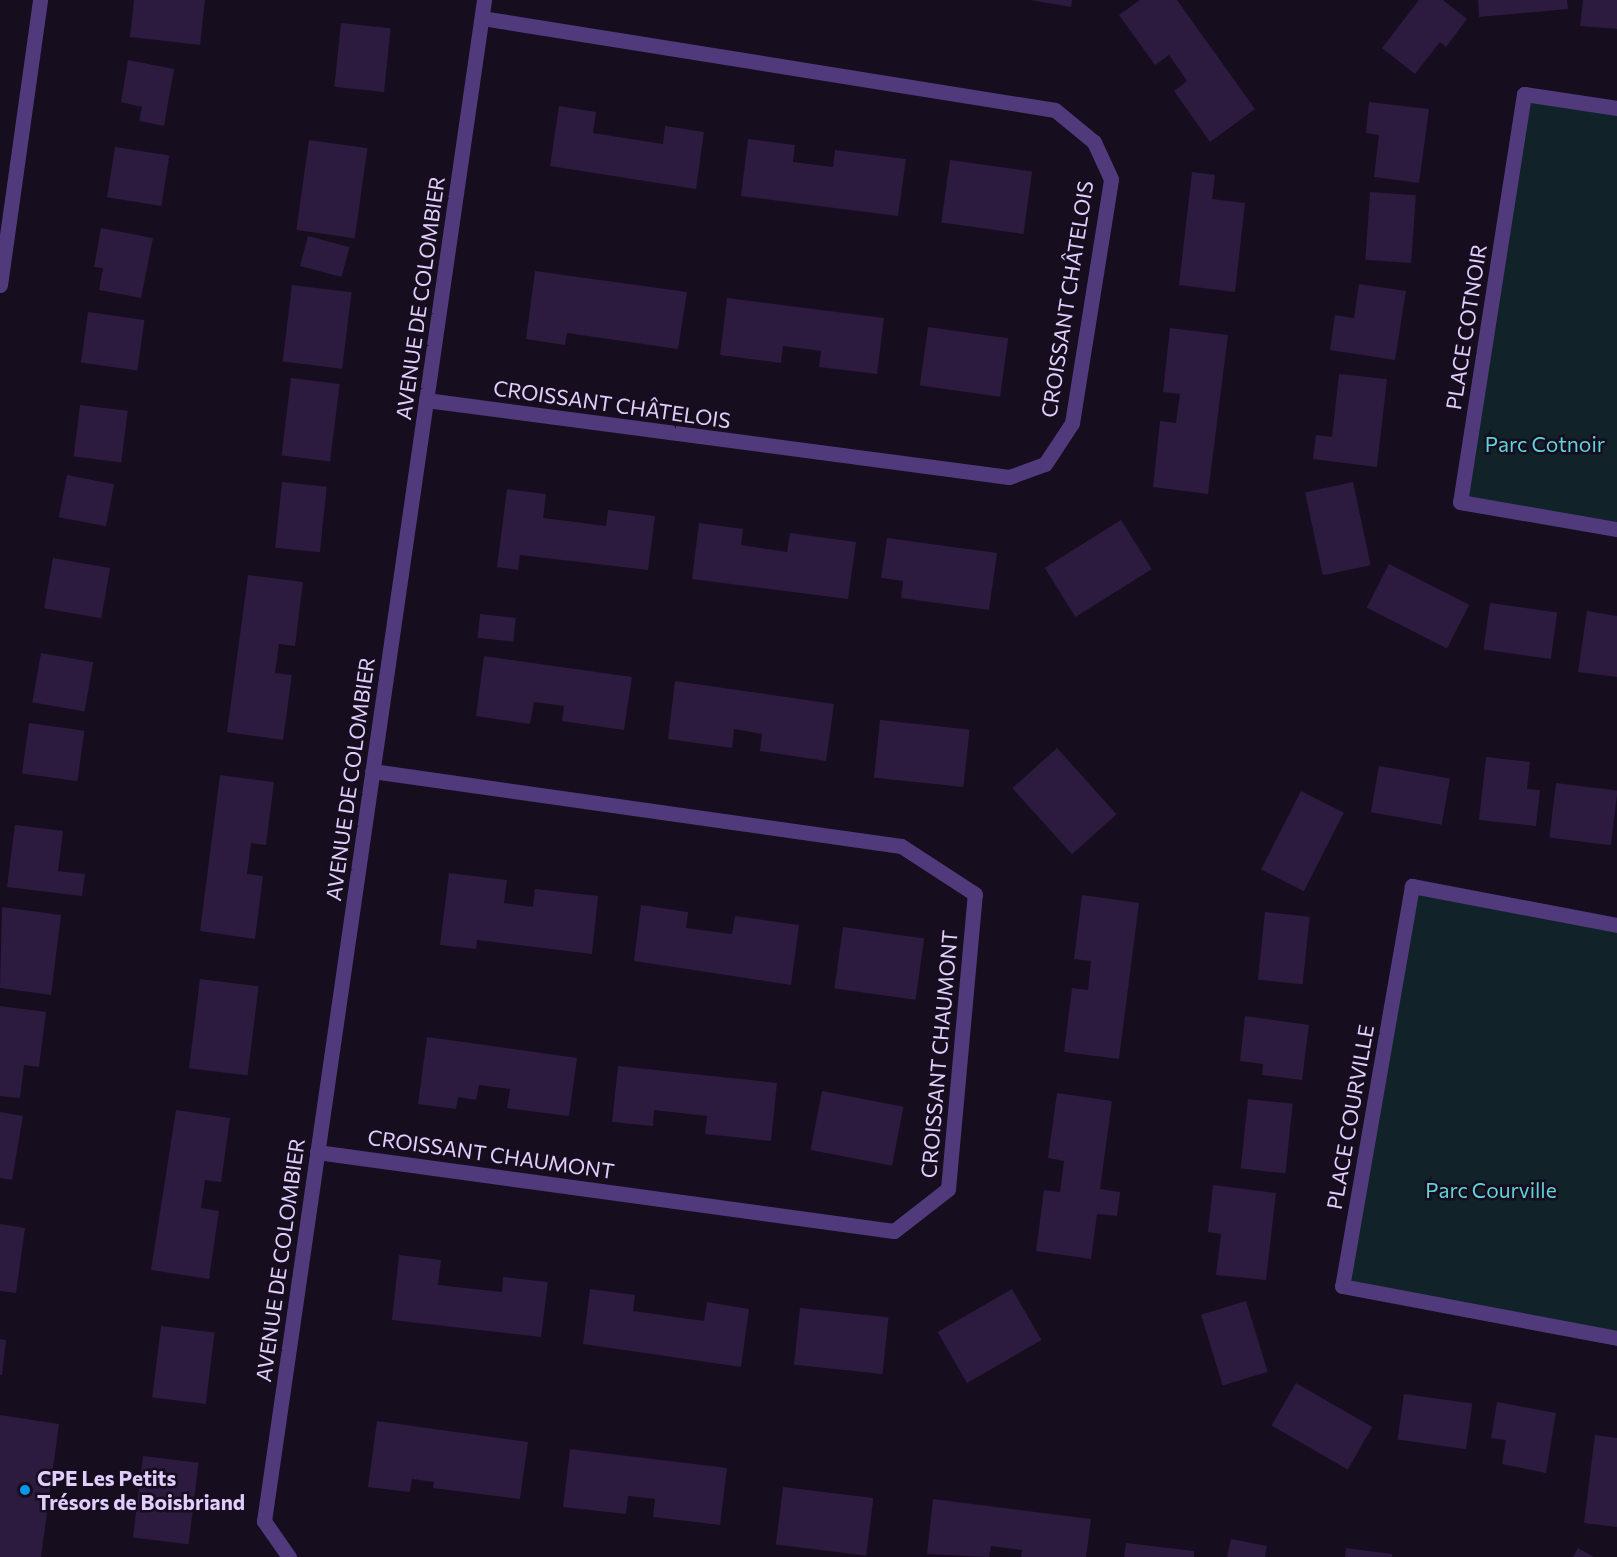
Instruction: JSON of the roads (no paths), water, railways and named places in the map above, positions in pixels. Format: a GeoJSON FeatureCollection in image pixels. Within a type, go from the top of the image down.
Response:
{"type":"FeatureCollection","features":[{"type":"Feature","properties":{"kind":"street"},"geometry":{"type":"LineString","coordinates":[[0,285],[40,0]]}},
{"type":"Feature","properties":{"kind":"street","name":"AVENUE DE COLOMBIER"},"geometry":{"type":"LineString","coordinates":[[289,1557],[264,1521],[484,0]]}},
{"type":"Feature","properties":{"kind":"street","name":"CROISSANT CHÂTELOIS"},"geometry":{"type":"LineString","coordinates":[[426,400],[1009,477],[1045,464],[1071,423],[1111,179],[1094,142],[1055,110],[482,18]]}},
{"type":"Feature","properties":{"kind":"street","name":"PLACE COTNOIR"},"geometry":{"type":"LineString","coordinates":[[1617,108],[1524,94],[1460,502],[1617,529]]}},
{"type":"Feature","properties":{"kind":"street","name":"CROISSANT CHAUMONT"},"geometry":{"type":"LineString","coordinates":[[317,1152],[894,1231],[948,1189],[975,894],[901,846],[372,771]]}},
{"type":"Feature","properties":{"kind":"street","name":"PLACE COURVILLE"},"geometry":{"type":"LineString","coordinates":[[1617,925],[1412,886],[1342,1286],[1617,1338]]}},
{"type":"Feature","properties":{"kind":"place","name":"CPE Les Petits Trésors de Boisbriand"},"geometry":{"type":"Point","coordinates":[25,1490]}},
{"type":"Feature","properties":{"kind":"park label","name":"Parc Cotnoir"},"geometry":{"type":"Point","coordinates":[1545,444]}},
{"type":"Feature","properties":{"kind":"park label","name":"Parc Courville"},"geometry":{"type":"Point","coordinates":[1491,1190]}}]}
